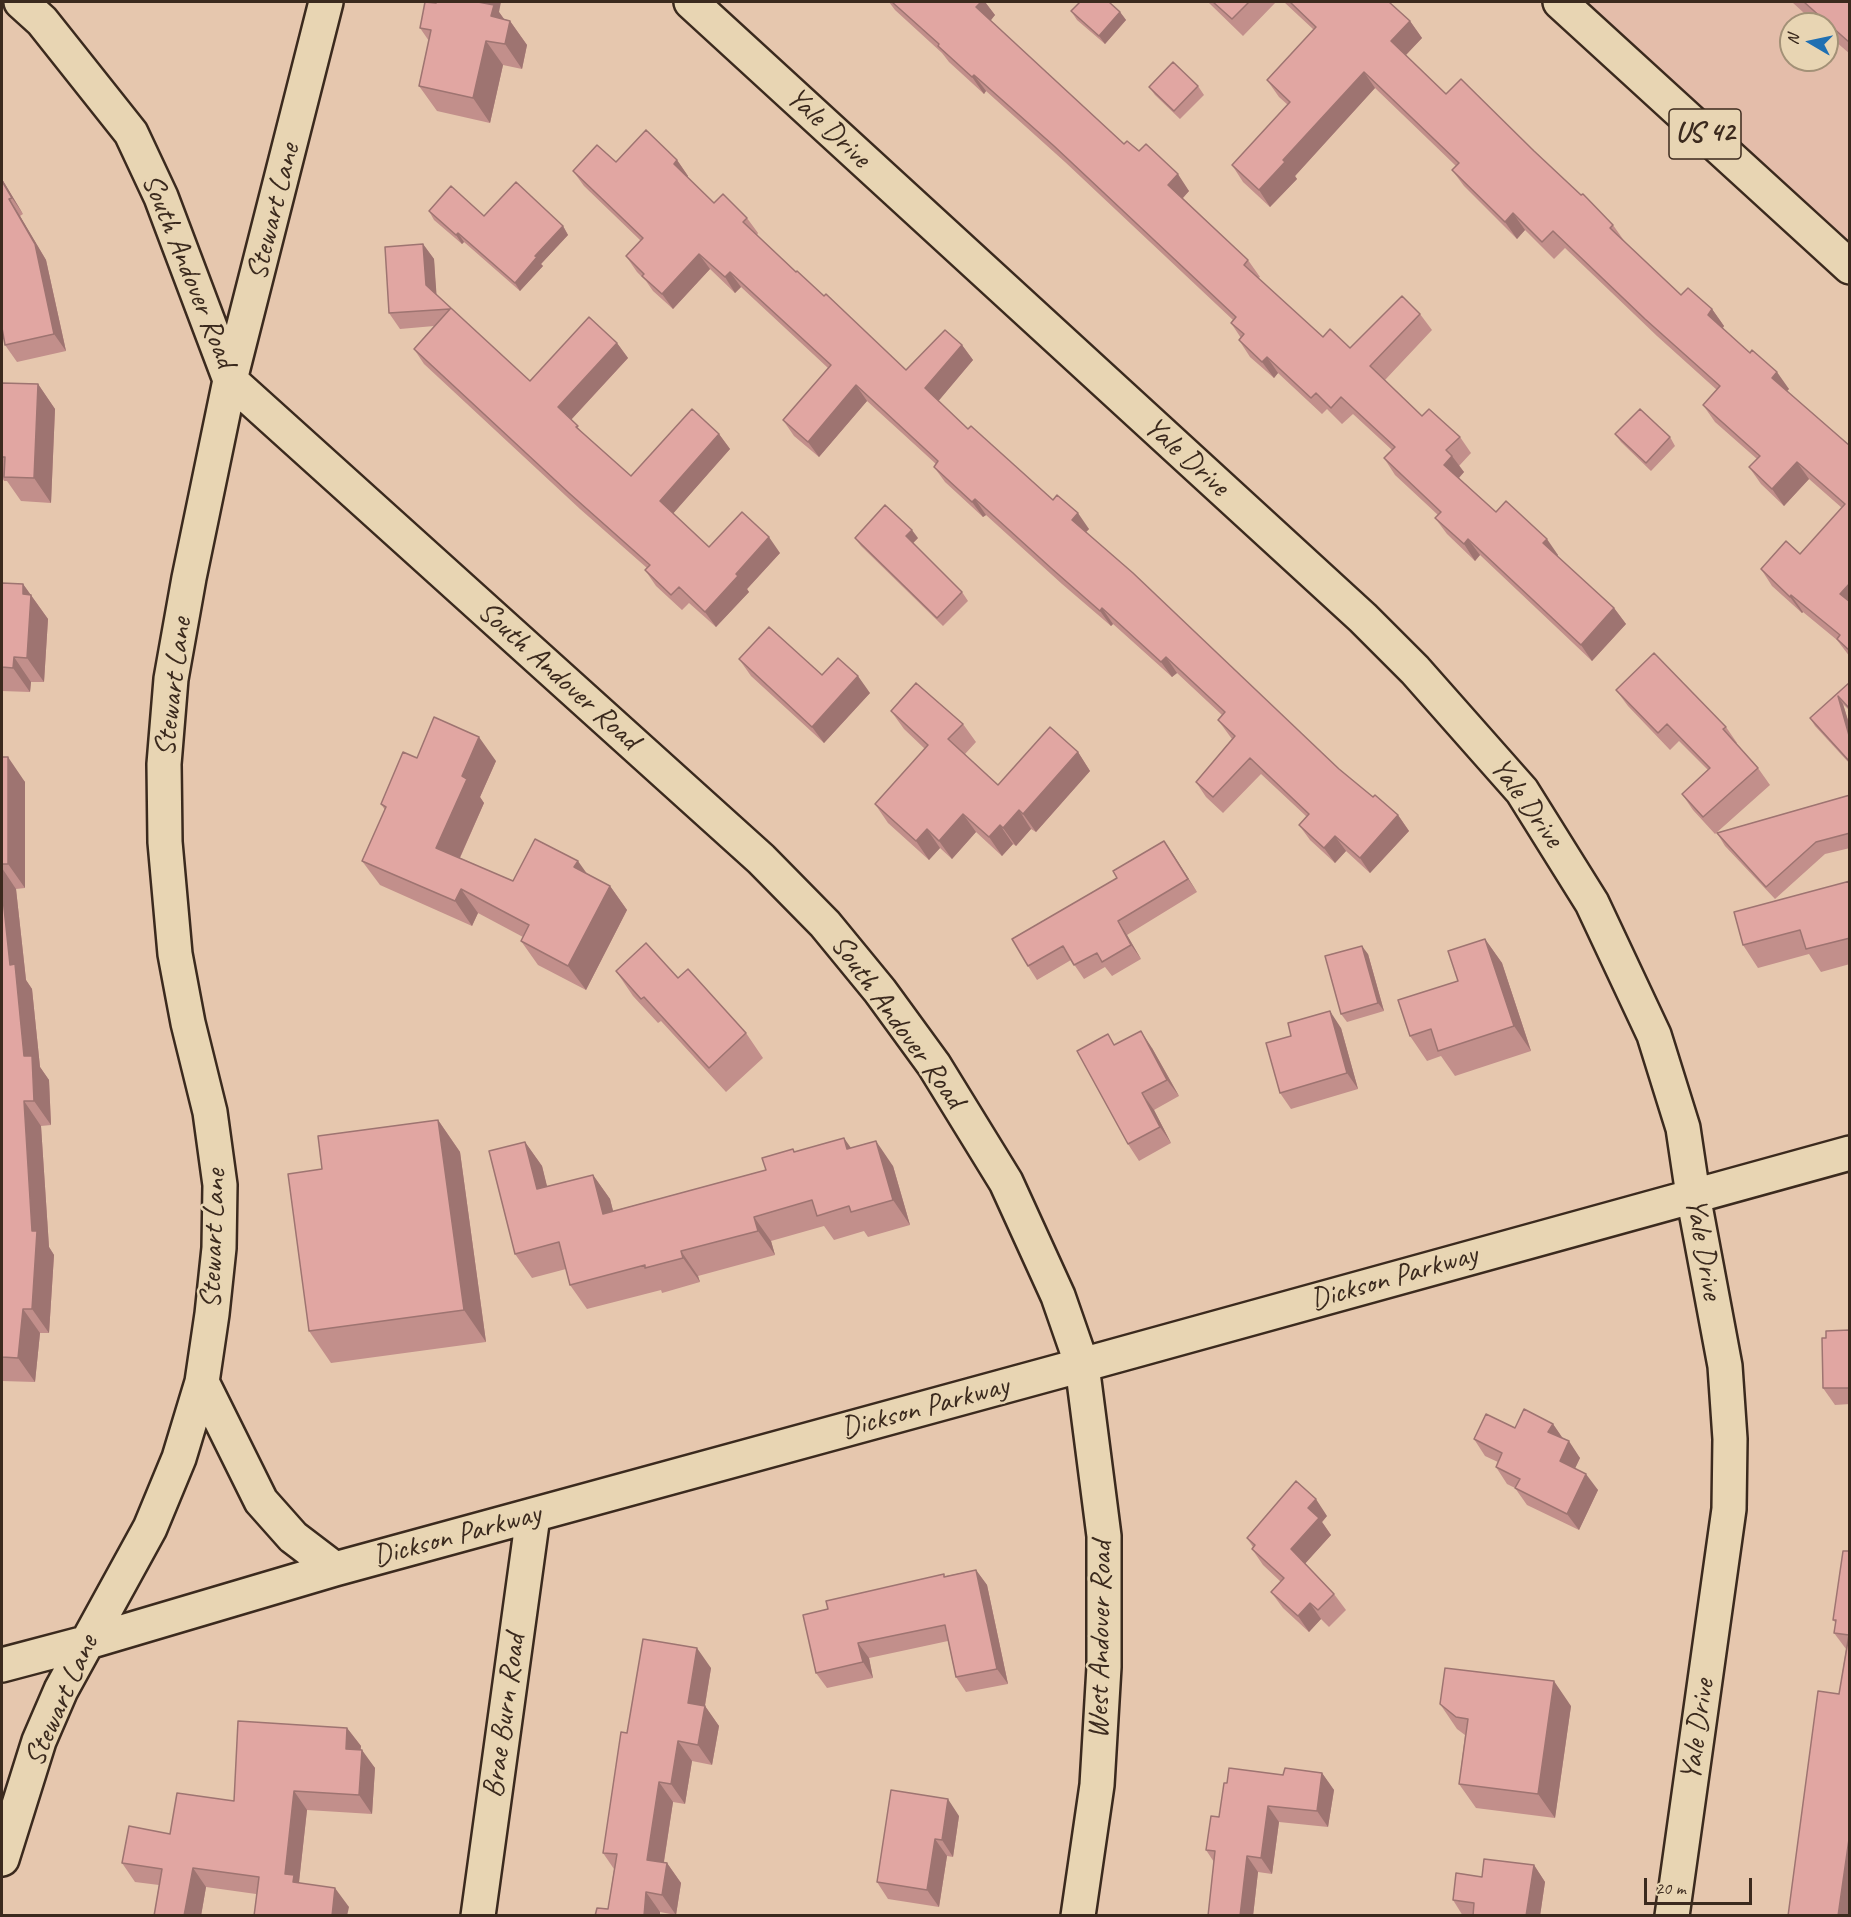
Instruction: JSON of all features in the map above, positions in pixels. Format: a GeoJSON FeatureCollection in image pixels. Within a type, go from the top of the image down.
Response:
{"type":"FeatureCollection","features":[{"type":"Feature","properties":{"kind":"street","name":"South Andover Road"},"geometry":{"type":"LineString","coordinates":[[21,2],[42,21],[131,133],[161,197],[230,380],[761,859],[825,924],[880,991],[934,1065],[1006,1182],[1058,1296],[1082,1365]]}},
{"type":"Feature","properties":{"kind":"street","name":"Stewart Lane"},"geometry":{"type":"LineString","coordinates":[[2,1859],[39,1741],[61,1689],[150,1528],[179,1458],[202,1382],[213,1314],[219,1248],[220,1185],[210,1112],[188,1023],[175,954],[165,842],[164,764],[173,668],[230,380],[326,2]]}},
{"type":"Feature","properties":{"kind":"street","name":"Yale Drive"},"geometry":{"type":"LineString","coordinates":[[691,2],[1363,618],[1461,720],[1522,791],[1592,903],[1654,1035],[1683,1128],[1693,1195],[1725,1365],[1731,1438],[1729,1509],[1672,1916]]}},
{"type":"Feature","properties":{"kind":"street","name":"US 42"},"geometry":{"type":"LineString","coordinates":[[1560,2],[1850,267]]}},
{"type":"Feature","properties":{"kind":"street","name":"Dickson Parkway"},"geometry":{"type":"LineString","coordinates":[[2,1665],[85,1643],[335,1569],[1850,1153]]}},
{"type":"Feature","properties":{"kind":"street","name":"West Andover Road"},"geometry":{"type":"LineString","coordinates":[[1078,1916],[1097,1785],[1105,1600],[1104,1536],[1082,1365]]}},
{"type":"Feature","properties":{"kind":"street"},"geometry":{"type":"LineString","coordinates":[[202,1382],[261,1501],[293,1537],[335,1569]]}},
{"type":"Feature","properties":{"kind":"street","name":"Brae Burn Road"},"geometry":{"type":"LineString","coordinates":[[478,1916],[533,1516]]}},
{"type":"Feature","properties":{"kind":"shaded area"},"geometry":{"type":"Polygon","coordinates":[[[1578,2],[1849,2],[1849,247],[1578,2]]]}},
{"type":"Feature","properties":{"kind":"building"},"geometry":{"type":"Polygon","coordinates":[[[425,2],[478,2],[494,5],[491,16],[510,21],[505,44],[486,41],[473,98],[419,86],[431,30],[420,28],[425,2]]]}},
{"type":"Feature","properties":{"kind":"building"},"geometry":{"type":"Polygon","coordinates":[[[892,2],[981,2],[976,7],[1124,144],[1127,141],[1139,151],[1146,144],[1178,174],[1168,185],[1248,260],[1244,265],[1323,337],[1330,329],[1350,348],[1402,296],[1420,314],[1370,366],[1422,416],[1429,409],[1460,437],[1446,450],[1452,456],[1444,465],[1496,512],[1506,501],[1547,539],[1543,543],[1614,608],[1581,645],[1468,539],[1464,544],[1435,518],[1441,512],[1384,458],[1395,447],[1341,397],[1331,408],[1316,393],[1311,398],[1267,357],[1262,362],[1239,340],[1244,334],[1231,323],[1236,317],[1054,146],[974,75],[972,77],[892,2]]]}},
{"type":"Feature","properties":{"kind":"building"},"geometry":{"type":"Polygon","coordinates":[[[1080,2],[1109,2],[1120,12],[1099,36],[1071,11],[1080,2]]]}},
{"type":"Feature","properties":{"kind":"building"},"geometry":{"type":"Polygon","coordinates":[[[1213,2],[1249,2],[1232,19],[1213,2]]]}},
{"type":"Feature","properties":{"kind":"building"},"geometry":{"type":"Polygon","coordinates":[[[1290,2],[1389,2],[1410,21],[1391,41],[1446,94],[1461,79],[1534,151],[1581,195],[1583,194],[1613,225],[1610,228],[1681,295],[1688,288],[1712,309],[1708,315],[1750,353],[1752,350],[1777,372],[1772,378],[1850,446],[1850,583],[1840,594],[1850,602],[1850,651],[1837,639],[1840,635],[1791,595],[1790,597],[1761,569],[1786,541],[1800,554],[1845,504],[1797,462],[1772,489],[1749,467],[1760,456],[1703,405],[1720,386],[1645,319],[1553,231],[1542,242],[1513,213],[1505,222],[1452,170],[1459,163],[1364,72],[1283,160],[1285,162],[1259,190],[1232,165],[1290,102],[1267,80],[1316,27],[1290,2]]]}},
{"type":"Feature","properties":{"kind":"building"},"geometry":{"type":"Polygon","coordinates":[[[1804,2],[1850,2],[1850,43],[1839,33],[1839,12],[1815,12],[1804,2]]]}},
{"type":"Feature","properties":{"kind":"building"},"geometry":{"type":"Polygon","coordinates":[[[1173,62],[1198,86],[1174,111],[1149,87],[1173,62]]]}},
{"type":"Feature","properties":{"kind":"building"},"geometry":{"type":"Polygon","coordinates":[[[646,130],[677,160],[674,164],[714,203],[723,194],[747,218],[743,222],[796,272],[824,296],[826,294],[906,370],[945,330],[962,345],[925,388],[968,429],[971,426],[1053,500],[1057,495],[1078,513],[1072,520],[1133,573],[1339,769],[1398,815],[1360,858],[1335,836],[1324,848],[1299,825],[1309,814],[1250,758],[1213,797],[1196,782],[1235,736],[1218,720],[1225,712],[1166,657],[1161,662],[1102,608],[1100,611],[975,499],[972,502],[934,467],[938,461],[856,385],[808,442],[783,420],[831,365],[730,272],[725,277],[699,254],[662,294],[642,276],[644,274],[626,256],[643,238],[573,171],[597,145],[616,162],[646,130]]]}},
{"type":"Feature","properties":{"kind":"building"},"geometry":{"type":"Polygon","coordinates":[[[2,181],[12,198],[9,199],[35,244],[54,334],[5,345],[2,328],[2,181]]]}},
{"type":"Feature","properties":{"kind":"building"},"geometry":{"type":"Polygon","coordinates":[[[516,182],[563,226],[535,256],[537,257],[515,283],[429,211],[451,186],[484,216],[516,182]]]}},
{"type":"Feature","properties":{"kind":"building"},"geometry":{"type":"Polygon","coordinates":[[[423,244],[426,285],[530,381],[589,317],[617,343],[558,407],[578,426],[576,427],[631,476],[692,409],[719,434],[660,501],[709,547],[742,512],[769,537],[705,612],[679,587],[671,595],[645,570],[650,565],[414,349],[450,309],[389,313],[385,247],[423,244]]]}},
{"type":"Feature","properties":{"kind":"building"},"geometry":{"type":"Polygon","coordinates":[[[2,383],[38,384],[34,478],[4,477],[2,383]]]}},
{"type":"Feature","properties":{"kind":"building"},"geometry":{"type":"Polygon","coordinates":[[[1640,409],[1670,437],[1646,463],[1615,434],[1640,409]]]}},
{"type":"Feature","properties":{"kind":"building"},"geometry":{"type":"Polygon","coordinates":[[[885,505],[912,530],[906,536],[962,592],[937,618],[855,538],[885,505]]]}},
{"type":"Feature","properties":{"kind":"building"},"geometry":{"type":"Polygon","coordinates":[[[2,583],[23,584],[23,594],[31,595],[27,658],[14,657],[13,668],[2,667],[2,583]]]}},
{"type":"Feature","properties":{"kind":"building"},"geometry":{"type":"Polygon","coordinates":[[[769,627],[822,675],[838,658],[858,676],[812,727],[739,659],[769,627]]]}},
{"type":"Feature","properties":{"kind":"building"},"geometry":{"type":"Polygon","coordinates":[[[1654,653],[1726,727],[1723,729],[1758,768],[1703,817],[1682,794],[1710,768],[1667,724],[1658,733],[1616,690],[1654,653]]]}},
{"type":"Feature","properties":{"kind":"building"},"geometry":{"type":"Polygon","coordinates":[[[1850,682],[1850,709],[1838,696],[1850,739],[1850,762],[1810,718],[1850,682]]]}},
{"type":"Feature","properties":{"kind":"building"},"geometry":{"type":"Polygon","coordinates":[[[916,683],[963,724],[948,739],[998,785],[1050,727],[1078,752],[1023,814],[1019,810],[1003,828],[1000,825],[989,837],[963,814],[939,841],[927,829],[916,841],[875,804],[928,745],[891,711],[916,683]]]}},
{"type":"Feature","properties":{"kind":"building"},"geometry":{"type":"Polygon","coordinates":[[[434,717],[479,737],[462,776],[467,779],[436,848],[513,881],[535,839],[578,861],[574,867],[610,886],[568,966],[521,941],[529,925],[461,889],[455,901],[362,861],[386,807],[381,804],[403,752],[417,758],[434,717]]]}},
{"type":"Feature","properties":{"kind":"building"},"geometry":{"type":"Polygon","coordinates":[[[2,757],[8,757],[8,864],[2,864],[2,757]]]}},
{"type":"Feature","properties":{"kind":"building"},"geometry":{"type":"Polygon","coordinates":[[[1850,795],[1850,833],[1816,842],[1766,887],[1717,833],[1850,795]]]}},
{"type":"Feature","properties":{"kind":"building"},"geometry":{"type":"Polygon","coordinates":[[[1164,841],[1188,879],[1118,921],[1131,945],[1102,962],[1097,953],[1074,965],[1063,946],[1028,966],[1012,939],[1117,878],[1113,871],[1164,841]]]}},
{"type":"Feature","properties":{"kind":"building"},"geometry":{"type":"Polygon","coordinates":[[[1850,881],[1850,938],[1806,949],[1800,930],[1743,945],[1734,912],[1850,881]]]}},
{"type":"Feature","properties":{"kind":"building"},"geometry":{"type":"Polygon","coordinates":[[[2,889],[10,965],[15,964],[24,1056],[32,1056],[34,1101],[24,1101],[32,1231],[37,1231],[32,1309],[23,1309],[18,1358],[2,1357],[2,889]]]}},
{"type":"Feature","properties":{"kind":"building"},"geometry":{"type":"Polygon","coordinates":[[[1485,939],[1514,1026],[1438,1051],[1431,1029],[1410,1036],[1398,1000],[1458,981],[1448,951],[1485,939]]]}},
{"type":"Feature","properties":{"kind":"building"},"geometry":{"type":"Polygon","coordinates":[[[646,943],[678,978],[688,969],[746,1033],[709,1068],[644,997],[641,999],[616,971],[646,943]]]}},
{"type":"Feature","properties":{"kind":"building"},"geometry":{"type":"Polygon","coordinates":[[[1362,946],[1378,1003],[1341,1014],[1325,956],[1362,946]]]}},
{"type":"Feature","properties":{"kind":"building"},"geometry":{"type":"Polygon","coordinates":[[[1330,1011],[1347,1073],[1280,1093],[1266,1043],[1291,1036],[1288,1023],[1330,1011]]]}},
{"type":"Feature","properties":{"kind":"building"},"geometry":{"type":"Polygon","coordinates":[[[1141,1031],[1167,1080],[1142,1093],[1160,1127],[1128,1144],[1077,1051],[1108,1034],[1114,1045],[1141,1031]]]}},
{"type":"Feature","properties":{"kind":"building"},"geometry":{"type":"Polygon","coordinates":[[[438,1120],[464,1310],[309,1331],[288,1174],[322,1169],[318,1136],[438,1120]]]}},
{"type":"Feature","properties":{"kind":"building"},"geometry":{"type":"Polygon","coordinates":[[[844,1138],[847,1149],[876,1141],[893,1200],[851,1212],[849,1206],[817,1216],[812,1200],[754,1217],[758,1231],[681,1251],[683,1258],[645,1268],[645,1265],[570,1285],[559,1242],[515,1254],[489,1151],[525,1142],[537,1189],[593,1175],[603,1214],[766,1170],[762,1158],[844,1138]]]}},
{"type":"Feature","properties":{"kind":"building"},"geometry":{"type":"Polygon","coordinates":[[[1850,1330],[1850,1388],[1823,1388],[1822,1338],[1826,1338],[1826,1331],[1850,1330]]]}},
{"type":"Feature","properties":{"kind":"building"},"geometry":{"type":"Polygon","coordinates":[[[1524,1409],[1553,1424],[1548,1432],[1569,1441],[1560,1461],[1586,1474],[1567,1514],[1515,1488],[1520,1479],[1496,1467],[1502,1453],[1474,1439],[1486,1414],[1515,1428],[1524,1409]]]}},
{"type":"Feature","properties":{"kind":"building"},"geometry":{"type":"Polygon","coordinates":[[[1296,1481],[1316,1499],[1308,1508],[1319,1518],[1291,1549],[1334,1594],[1318,1610],[1310,1603],[1298,1616],[1271,1592],[1284,1578],[1252,1549],[1255,1545],[1247,1538],[1296,1481]]]}},
{"type":"Feature","properties":{"kind":"building"},"geometry":{"type":"Polygon","coordinates":[[[1843,1551],[1850,1551],[1850,1832],[1838,1916],[1788,1916],[1818,1691],[1839,1694],[1849,1635],[1834,1633],[1836,1620],[1833,1620],[1843,1551]]]}},
{"type":"Feature","properties":{"kind":"building"},"geometry":{"type":"Polygon","coordinates":[[[976,1570],[997,1669],[956,1677],[945,1625],[858,1643],[863,1662],[816,1673],[803,1615],[828,1609],[826,1601],[944,1574],[944,1577],[976,1570]]]}},
{"type":"Feature","properties":{"kind":"building"},"geometry":{"type":"Polygon","coordinates":[[[643,1639],[697,1648],[688,1703],[705,1706],[698,1745],[678,1741],[671,1784],[659,1782],[647,1860],[667,1863],[662,1895],[646,1892],[644,1916],[595,1916],[597,1908],[608,1909],[617,1854],[603,1853],[621,1732],[627,1733],[643,1639]]]}},
{"type":"Feature","properties":{"kind":"building"},"geometry":{"type":"Polygon","coordinates":[[[1445,1668],[1554,1681],[1538,1794],[1459,1784],[1468,1719],[1456,1717],[1440,1704],[1445,1668]]]}},
{"type":"Feature","properties":{"kind":"building"},"geometry":{"type":"Polygon","coordinates":[[[238,1721],[347,1728],[346,1749],[362,1750],[359,1795],[294,1791],[285,1874],[294,1875],[293,1882],[335,1888],[332,1916],[254,1916],[259,1877],[193,1868],[184,1916],[154,1916],[162,1869],[122,1863],[129,1826],[170,1834],[177,1793],[234,1801],[238,1721]]]}},
{"type":"Feature","properties":{"kind":"building"},"geometry":{"type":"Polygon","coordinates":[[[1229,1768],[1283,1775],[1285,1768],[1322,1773],[1317,1811],[1268,1806],[1261,1858],[1247,1856],[1240,1916],[1208,1916],[1215,1851],[1206,1850],[1211,1816],[1219,1817],[1224,1783],[1227,1783],[1229,1768]]]}},
{"type":"Feature","properties":{"kind":"building"},"geometry":{"type":"Polygon","coordinates":[[[891,1790],[948,1799],[942,1840],[935,1839],[927,1890],[877,1882],[891,1790]]]}},
{"type":"Feature","properties":{"kind":"building"},"geometry":{"type":"Polygon","coordinates":[[[1484,1859],[1534,1865],[1526,1916],[1473,1916],[1474,1903],[1453,1900],[1456,1873],[1482,1877],[1484,1859]]]}}]}
